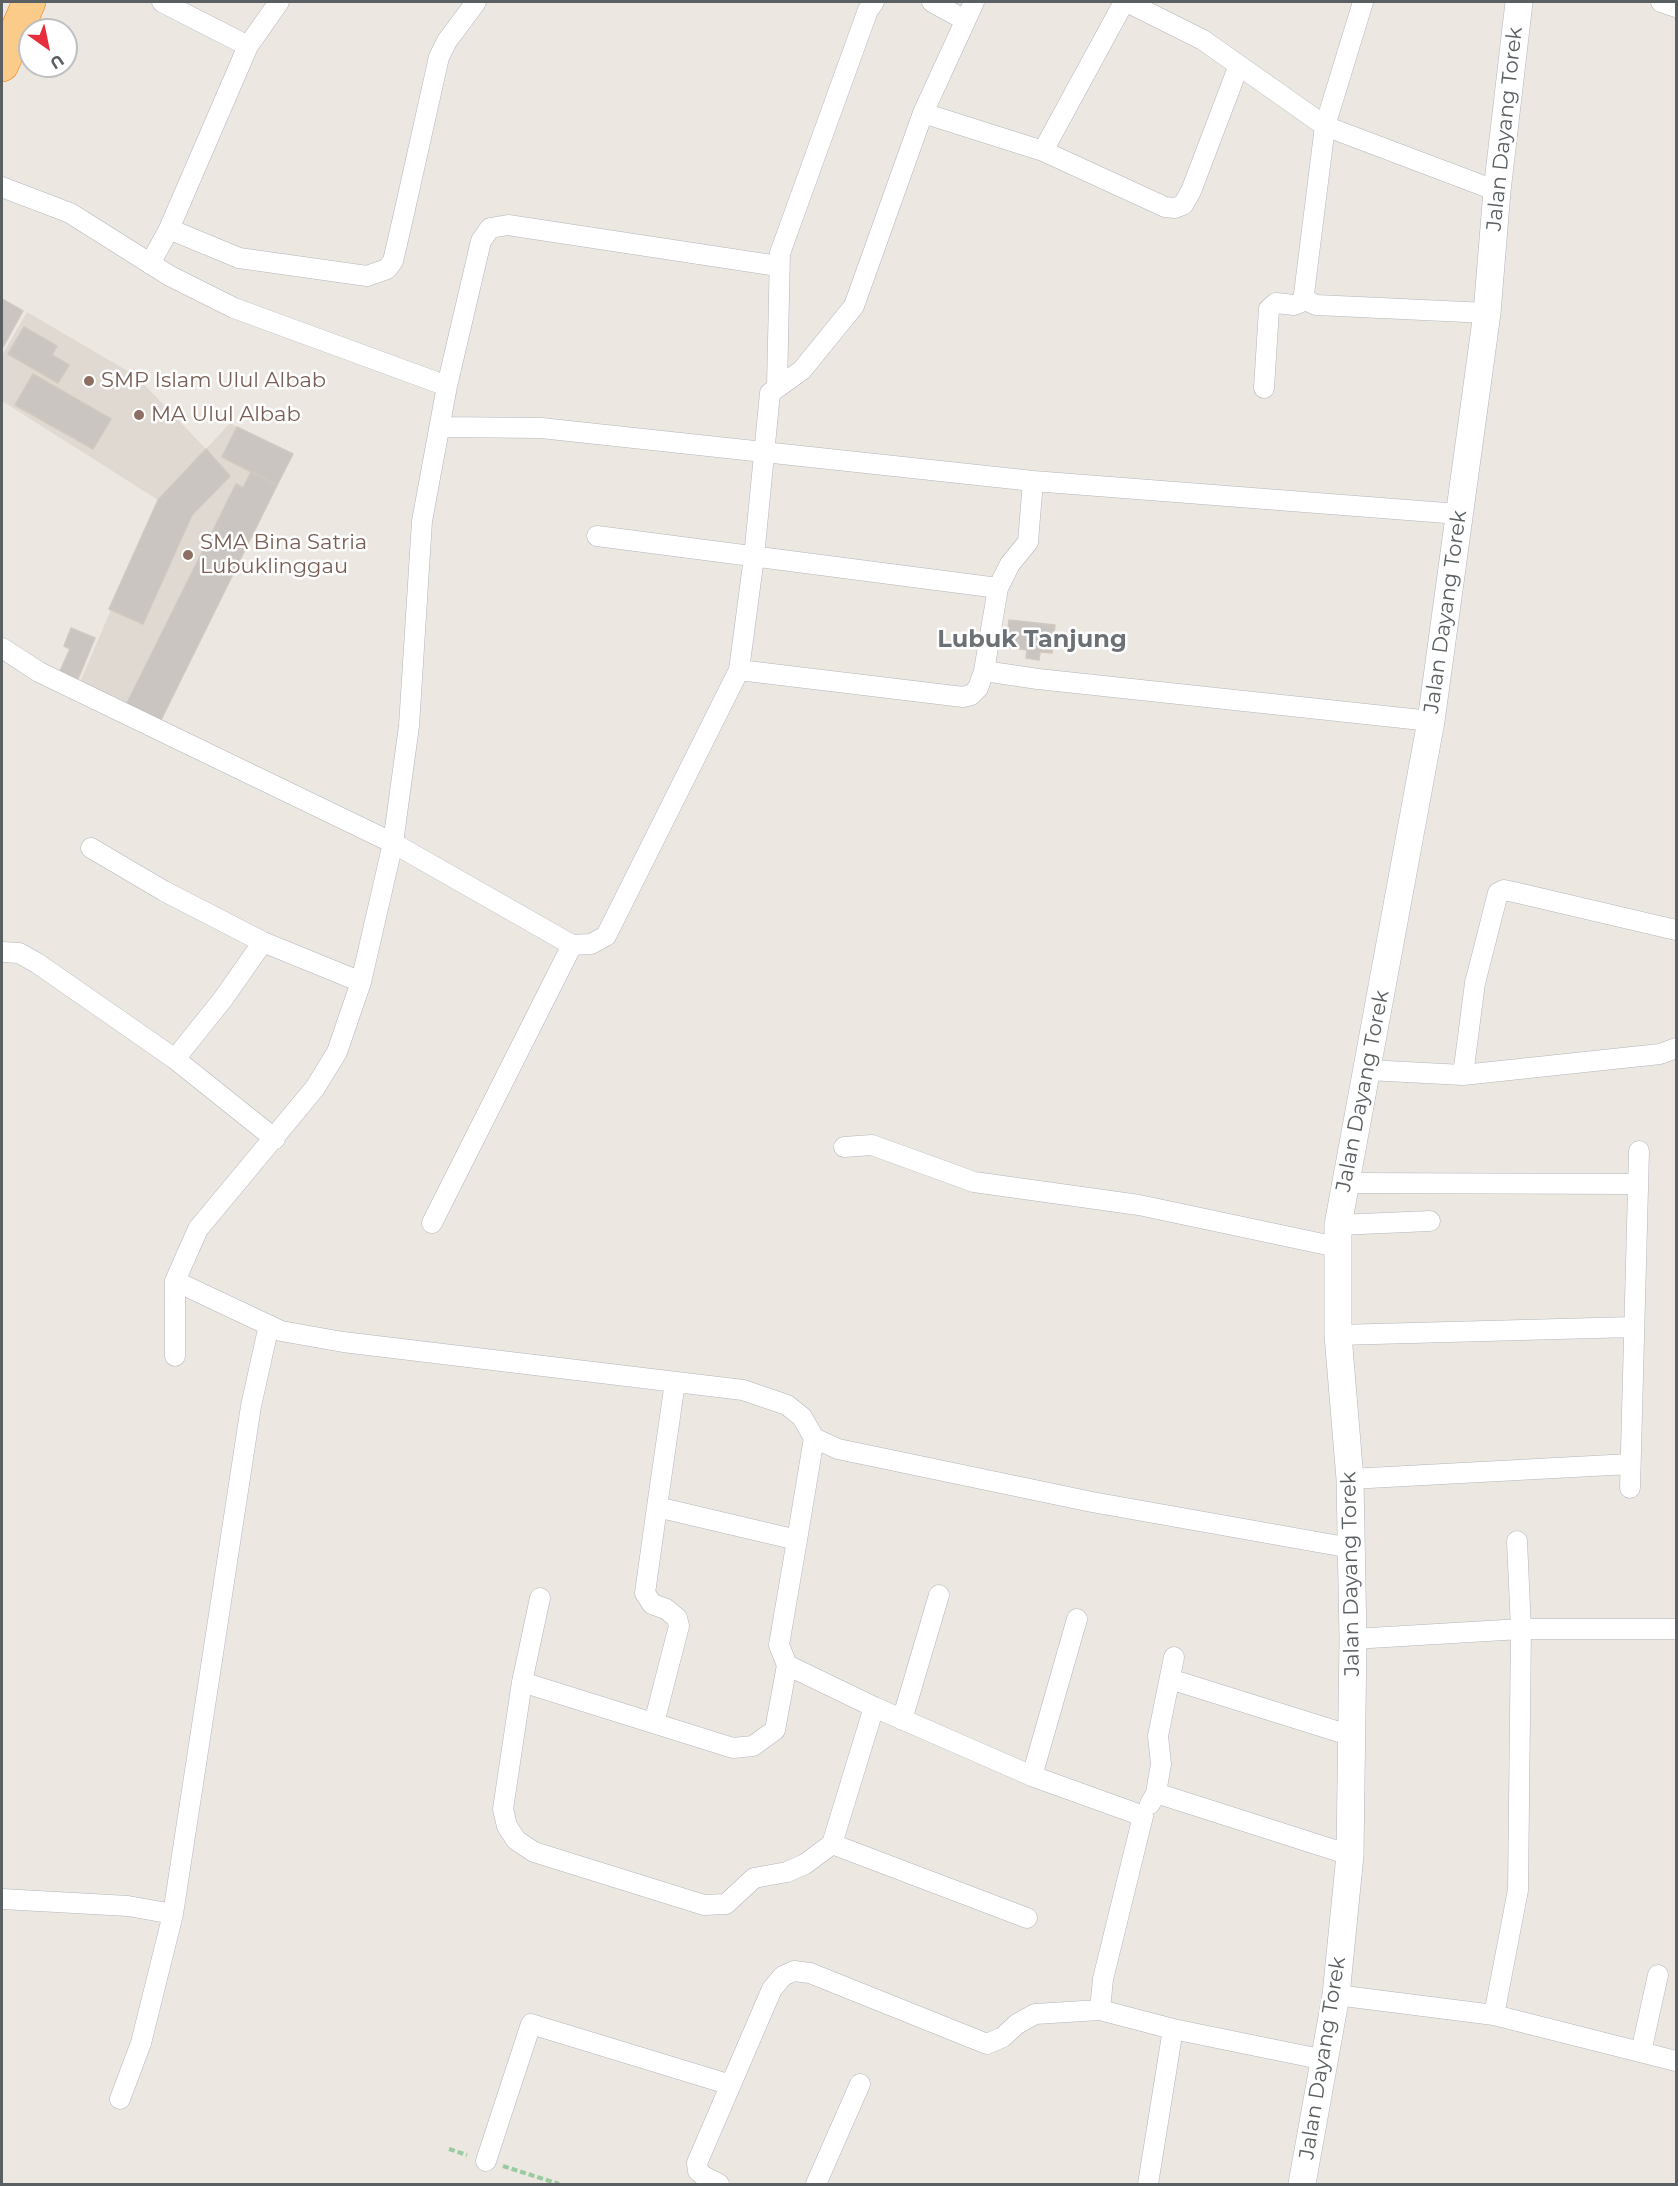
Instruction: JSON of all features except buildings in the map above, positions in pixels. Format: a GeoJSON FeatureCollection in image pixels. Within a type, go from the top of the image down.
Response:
{"type":"FeatureCollection","features":[{"type":"Feature","properties":{"kind":"highway"},"geometry":{"type":"LineString","coordinates":[[2,65],[29,2]]}},
{"type":"Feature","properties":{"kind":"street"},"geometry":{"type":"LineString","coordinates":[[162,2],[248,46]]}},
{"type":"Feature","properties":{"kind":"street"},"geometry":{"type":"LineString","coordinates":[[150,264],[169,229],[248,46],[279,2]]}},
{"type":"Feature","properties":{"kind":"street"},"geometry":{"type":"LineString","coordinates":[[169,229],[238,258],[367,276],[387,269],[393,261],[404,218],[439,57],[447,41],[476,2]]}},
{"type":"Feature","properties":{"kind":"street"},"geometry":{"type":"LineString","coordinates":[[777,387],[780,252],[868,10],[874,2]]}},
{"type":"Feature","properties":{"kind":"street"},"geometry":{"type":"LineString","coordinates":[[932,2],[965,20]]}},
{"type":"Feature","properties":{"kind":"street"},"geometry":{"type":"LineString","coordinates":[[2,648],[39,672],[393,843],[572,945],[591,944],[606,936],[739,670],[754,557],[767,400],[770,393],[777,387],[802,370],[854,306],[923,113],[974,2]]}},
{"type":"Feature","properties":{"kind":"street"},"geometry":{"type":"LineString","coordinates":[[1043,151],[1126,2],[1203,40],[1325,126],[1497,191]]}},
{"type":"Feature","properties":{"kind":"street"},"geometry":{"type":"LineString","coordinates":[[1363,2],[1325,126],[1304,294],[1306,300],[1316,305],[1487,313]]}},
{"type":"Feature","properties":{"kind":"street","name":"Jalan Dayang Torek"},"geometry":{"type":"LineString","coordinates":[[1302,2184],[1336,1995],[1350,1855],[1353,1639],[1350,1479],[1338,1335],[1337,1236],[1431,721],[1487,313],[1497,191],[1519,2]]}},
{"type":"Feature","properties":{"kind":"street"},"geometry":{"type":"LineString","coordinates":[[1661,2],[1677,8]]}},
{"type":"Feature","properties":{"kind":"street"},"geometry":{"type":"LineString","coordinates":[[923,113],[1043,151],[1165,207],[1175,208],[1183,205],[1191,190],[1239,65]]}},
{"type":"Feature","properties":{"kind":"street"},"geometry":{"type":"LineString","coordinates":[[2,187],[70,213],[150,264],[199,292],[234,308],[447,386]]}},
{"type":"Feature","properties":{"kind":"street"},"geometry":{"type":"LineString","coordinates":[[175,1356],[175,1281],[198,1229],[315,1088],[337,1052],[361,982],[393,843],[409,726],[422,521],[447,386],[481,241],[490,228],[508,225],[778,266]]}},
{"type":"Feature","properties":{"kind":"street"},"geometry":{"type":"LineString","coordinates":[[1264,388],[1269,309],[1276,303],[1294,305],[1306,300]]}},
{"type":"Feature","properties":{"kind":"street"},"geometry":{"type":"LineString","coordinates":[[440,427],[541,428],[763,450],[1033,482],[1459,513]]}},
{"type":"Feature","properties":{"kind":"street"},"geometry":{"type":"LineString","coordinates":[[739,670],[963,697],[978,688],[984,671],[998,588],[1010,564],[1028,542],[1033,482]]}},
{"type":"Feature","properties":{"kind":"street"},"geometry":{"type":"LineString","coordinates":[[597,536],[998,588]]}},
{"type":"Feature","properties":{"kind":"street"},"geometry":{"type":"LineString","coordinates":[[984,671],[1038,679],[1431,721]]}},
{"type":"Feature","properties":{"kind":"street"},"geometry":{"type":"LineString","coordinates":[[91,848],[164,891],[263,942],[361,982]]}},
{"type":"Feature","properties":{"kind":"street"},"geometry":{"type":"LineString","coordinates":[[1463,1075],[1475,983],[1496,898],[1502,891],[1677,930]]}},
{"type":"Feature","properties":{"kind":"street"},"geometry":{"type":"LineString","coordinates":[[175,1059],[224,999],[263,942]]}},
{"type":"Feature","properties":{"kind":"street"},"geometry":{"type":"LineString","coordinates":[[432,1223],[572,945]]}},
{"type":"Feature","properties":{"kind":"street"},"geometry":{"type":"LineString","coordinates":[[2,952],[19,953],[37,963],[175,1059],[275,1139]]}},
{"type":"Feature","properties":{"kind":"street"},"geometry":{"type":"LineString","coordinates":[[1368,1070],[1463,1075],[1660,1054],[1677,1048]]}},
{"type":"Feature","properties":{"kind":"street"},"geometry":{"type":"LineString","coordinates":[[844,1147],[872,1145],[974,1182],[1337,1236],[1430,1221]]}},
{"type":"Feature","properties":{"kind":"street"},"geometry":{"type":"LineString","coordinates":[[1630,1488],[1636,1184],[1640,1151]]}},
{"type":"Feature","properties":{"kind":"street"},"geometry":{"type":"LineString","coordinates":[[1346,1183],[1636,1184]]}},
{"type":"Feature","properties":{"kind":"street"},"geometry":{"type":"LineString","coordinates":[[175,1281],[281,1331],[343,1342],[743,1390],[787,1405],[802,1417],[814,1437],[838,1449],[1092,1502],[1351,1548]]}},
{"type":"Feature","properties":{"kind":"street"},"geometry":{"type":"LineString","coordinates":[[120,2099],[141,2043],[173,1914],[251,1406],[269,1325]]}},
{"type":"Feature","properties":{"kind":"street"},"geometry":{"type":"LineString","coordinates":[[1338,1335],[1633,1327]]}},
{"type":"Feature","properties":{"kind":"street"},"geometry":{"type":"LineString","coordinates":[[654,1723],[679,1626],[677,1618],[652,1604],[645,1593],[675,1382]]}},
{"type":"Feature","properties":{"kind":"street"},"geometry":{"type":"LineString","coordinates":[[522,1682],[733,1748],[753,1746],[775,1730],[787,1665],[779,1646],[814,1437]]}},
{"type":"Feature","properties":{"kind":"street"},"geometry":{"type":"LineString","coordinates":[[1350,1479],[1630,1464]]}},
{"type":"Feature","properties":{"kind":"street"},"geometry":{"type":"LineString","coordinates":[[657,1507],[797,1540]]}},
{"type":"Feature","properties":{"kind":"street"},"geometry":{"type":"LineString","coordinates":[[1494,2015],[1518,1890],[1521,1629],[1517,1541]]}},
{"type":"Feature","properties":{"kind":"street"},"geometry":{"type":"LineString","coordinates":[[902,1720],[939,1595]]}},
{"type":"Feature","properties":{"kind":"street"},"geometry":{"type":"LineString","coordinates":[[540,1598],[522,1682],[503,1809],[507,1826],[516,1840],[534,1852],[704,1905],[726,1904],[754,1878],[787,1872],[805,1864],[832,1844],[874,1707]]}},
{"type":"Feature","properties":{"kind":"street"},"geometry":{"type":"LineString","coordinates":[[1032,1776],[1077,1619]]}},
{"type":"Feature","properties":{"kind":"street"},"geometry":{"type":"LineString","coordinates":[[1353,1639],[1521,1629],[1677,1629]]}},
{"type":"Feature","properties":{"kind":"street"},"geometry":{"type":"LineString","coordinates":[[1100,2010],[1103,1979],[1143,1816],[1156,1793],[1161,1764],[1158,1736],[1174,1657]]}},
{"type":"Feature","properties":{"kind":"street"},"geometry":{"type":"LineString","coordinates":[[787,1665],[902,1720],[1032,1776],[1143,1816]]}},
{"type":"Feature","properties":{"kind":"street"},"geometry":{"type":"LineString","coordinates":[[1170,1679],[1352,1736]]}},
{"type":"Feature","properties":{"kind":"street"},"geometry":{"type":"LineString","coordinates":[[1156,1793],[1350,1855]]}},
{"type":"Feature","properties":{"kind":"street"},"geometry":{"type":"LineString","coordinates":[[832,1844],[1027,1918]]}},
{"type":"Feature","properties":{"kind":"street"},"geometry":{"type":"LineString","coordinates":[[2,1899],[128,1906],[173,1914]]}},
{"type":"Feature","properties":{"kind":"street"},"geometry":{"type":"LineString","coordinates":[[719,2184],[695,2178],[697,2163],[772,1989],[783,1976],[794,1971],[810,1973],[987,2044],[1004,2037],[1017,2024],[1035,2014],[1100,2010],[1173,2029],[1325,2060]]}},
{"type":"Feature","properties":{"kind":"street"},"geometry":{"type":"LineString","coordinates":[[1641,2052],[1658,1975]]}},
{"type":"Feature","properties":{"kind":"street"},"geometry":{"type":"LineString","coordinates":[[1336,1995],[1494,2015],[1677,2061]]}},
{"type":"Feature","properties":{"kind":"street"},"geometry":{"type":"LineString","coordinates":[[486,2161],[531,2024],[731,2085]]}},
{"type":"Feature","properties":{"kind":"street"},"geometry":{"type":"LineString","coordinates":[[1148,2184],[1173,2029]]}},
{"type":"Feature","properties":{"kind":"street"},"geometry":{"type":"LineString","coordinates":[[816,2184],[860,2084]]}},
{"type":"Feature","properties":{"kind":"shaded area"},"geometry":{"type":"Polygon","coordinates":[[[27,312],[136,376],[206,449],[230,423],[293,455],[160,722],[80,682],[158,500],[2,401],[2,355],[27,312]]]}},
{"type":"Feature","properties":{"kind":"place","name":"SMP Islam Ulul Albab"},"geometry":{"type":"Point","coordinates":[89,381]}},
{"type":"Feature","properties":{"kind":"place","name":"MA Ulul Albab"},"geometry":{"type":"Point","coordinates":[139,415]}},
{"type":"Feature","properties":{"kind":"place","name":"SMA Bina Satria Lubuklinggau"},"geometry":{"type":"Point","coordinates":[188,555]}},
{"type":"Feature","properties":{"kind":"district","name":"Lubuk Tanjung"},"geometry":{"type":"Point","coordinates":[1032,640]}}]}
